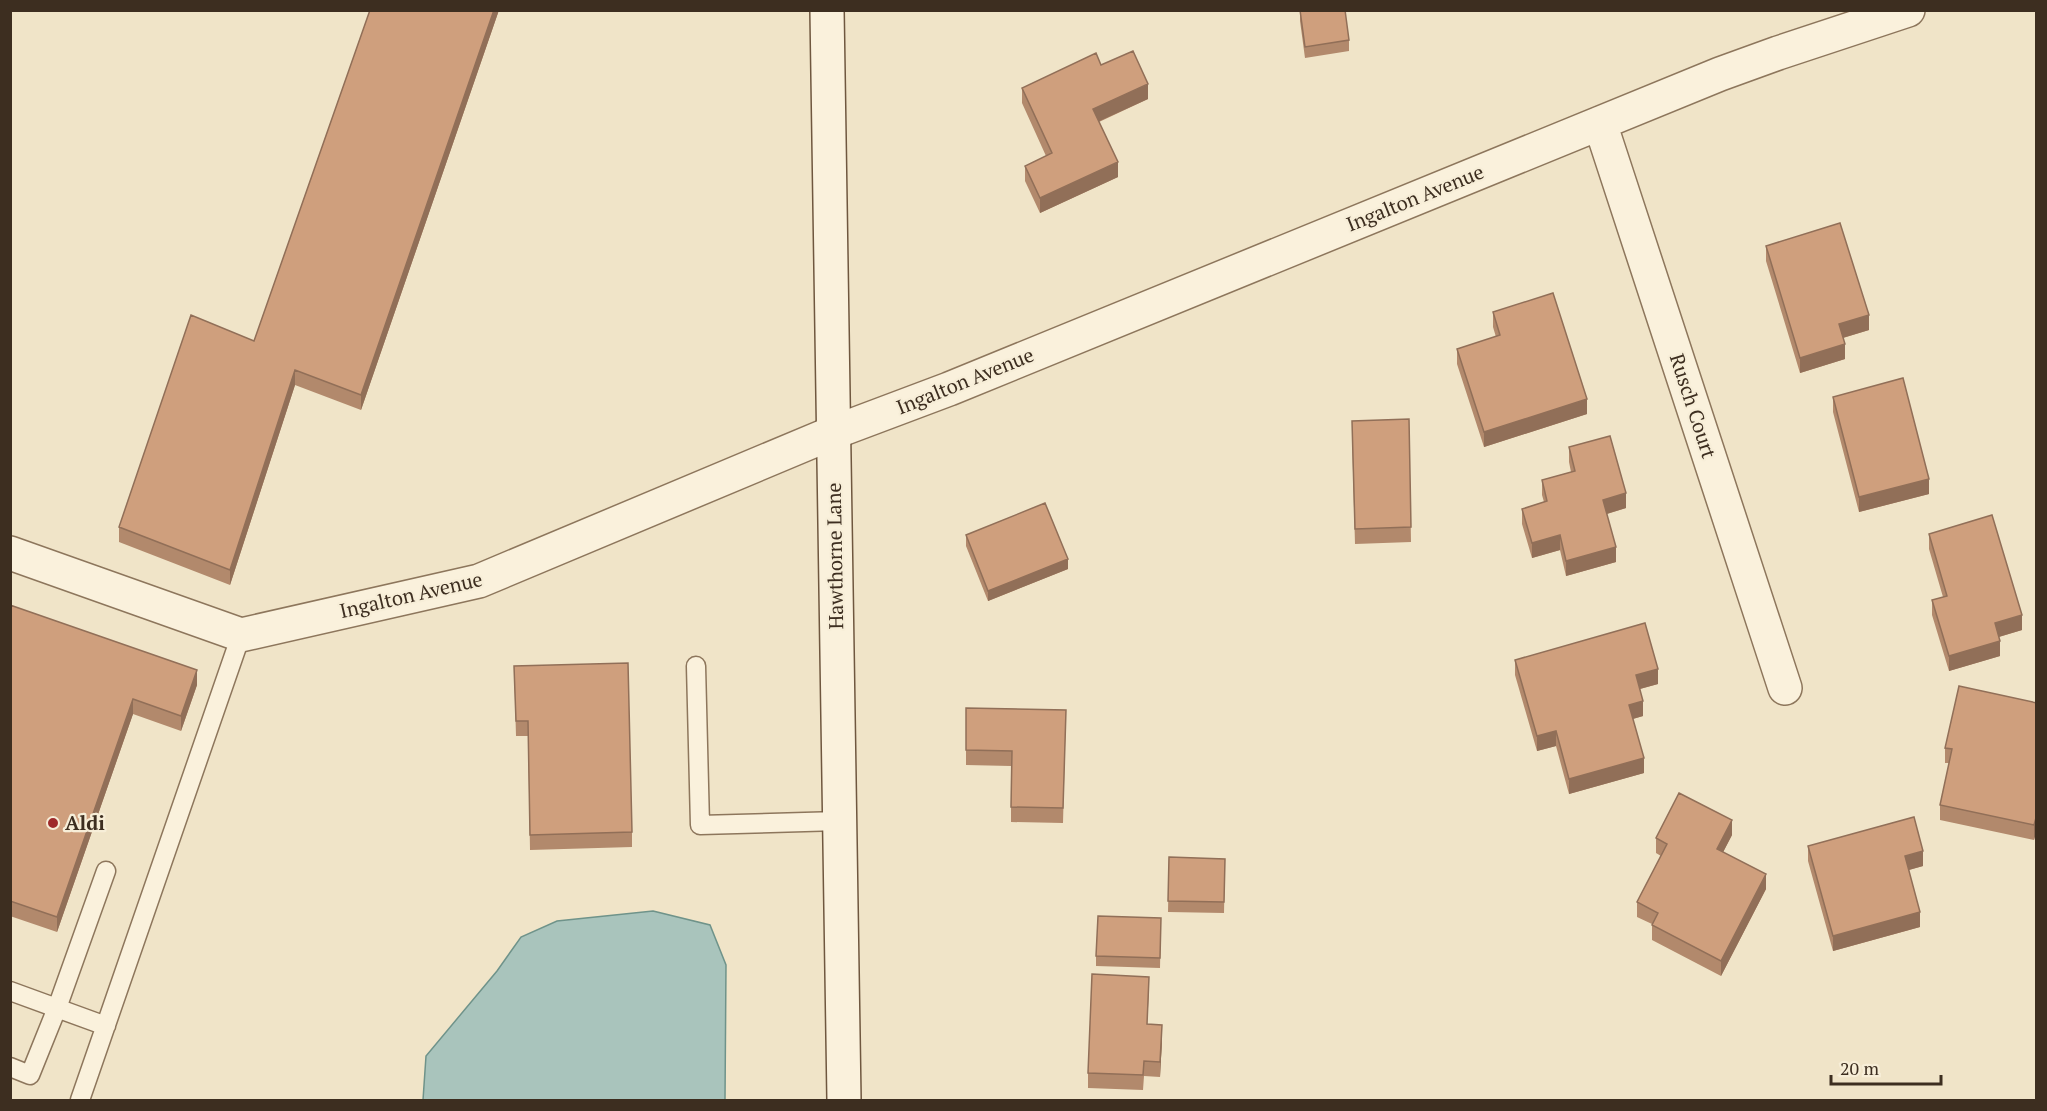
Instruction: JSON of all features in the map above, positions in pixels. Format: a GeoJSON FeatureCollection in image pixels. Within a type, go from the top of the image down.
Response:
{"type":"FeatureCollection","features":[{"type":"Feature","properties":{"kind":"street","name":"Hawthorne Lane"},"geometry":{"type":"LineString","coordinates":[[827,10],[844,1101]]}},
{"type":"Feature","properties":{"kind":"street","name":"Ingalton Avenue"},"geometry":{"type":"LineString","coordinates":[[241,635],[479,581],[832,433],[949,389],[1600,123],[1778,53],[1908,10]]}},
{"type":"Feature","properties":{"kind":"street","name":"Rusch Court"},"geometry":{"type":"LineString","coordinates":[[1600,123],[1785,688]]}},
{"type":"Feature","properties":{"kind":"street"},"geometry":{"type":"LineString","coordinates":[[10,553],[241,635]]}},
{"type":"Feature","properties":{"kind":"lane"},"geometry":{"type":"LineString","coordinates":[[80,1101],[241,635]]}},
{"type":"Feature","properties":{"kind":"lane"},"geometry":{"type":"LineString","coordinates":[[696,666],[700,825],[839,821]]}},
{"type":"Feature","properties":{"kind":"lane"},"geometry":{"type":"LineString","coordinates":[[10,1067],[30,1075],[57,1008],[106,871]]}},
{"type":"Feature","properties":{"kind":"lane"},"geometry":{"type":"LineString","coordinates":[[10,991],[106,1026]]}},
{"type":"Feature","properties":{"kind":"water"},"geometry":{"type":"Polygon","coordinates":[[[653,911],[710,925],[726,965],[725,1100],[423,1100],[426,1056],[497,971],[521,937],[557,921],[653,911]]]}},
{"type":"Feature","properties":{"kind":"building"},"geometry":{"type":"Polygon","coordinates":[[[370,10],[494,10],[361,395],[295,370],[230,570],[119,527],[191,315],[254,341],[370,10]]]}},
{"type":"Feature","properties":{"kind":"building"},"geometry":{"type":"Polygon","coordinates":[[[1300,10],[1345,10],[1349,40],[1305,47],[1300,10]]]}},
{"type":"Feature","properties":{"kind":"building"},"geometry":{"type":"Polygon","coordinates":[[[1133,51],[1148,84],[1093,109],[1118,162],[1040,198],[1025,166],[1052,153],[1022,88],[1096,53],[1101,65],[1133,51]]]}},
{"type":"Feature","properties":{"kind":"building"},"geometry":{"type":"Polygon","coordinates":[[[1840,223],[1869,315],[1839,324],[1845,344],[1800,358],[1766,246],[1840,223]]]}},
{"type":"Feature","properties":{"kind":"building"},"geometry":{"type":"Polygon","coordinates":[[[1553,293],[1587,399],[1484,432],[1457,349],[1500,335],[1493,312],[1553,293]]]}},
{"type":"Feature","properties":{"kind":"building"},"geometry":{"type":"Polygon","coordinates":[[[1903,378],[1929,479],[1859,497],[1833,397],[1903,378]]]}},
{"type":"Feature","properties":{"kind":"building"},"geometry":{"type":"Polygon","coordinates":[[[1409,419],[1411,527],[1355,529],[1352,421],[1409,419]]]}},
{"type":"Feature","properties":{"kind":"building"},"geometry":{"type":"Polygon","coordinates":[[[1610,436],[1626,493],[1603,500],[1616,547],[1566,561],[1560,535],[1532,543],[1522,509],[1547,501],[1542,480],[1575,471],[1569,447],[1610,436]]]}},
{"type":"Feature","properties":{"kind":"building"},"geometry":{"type":"Polygon","coordinates":[[[1045,503],[1068,559],[988,591],[966,535],[1045,503]]]}},
{"type":"Feature","properties":{"kind":"building"},"geometry":{"type":"Polygon","coordinates":[[[1992,515],[2022,615],[1995,623],[2000,641],[1949,656],[1932,600],[1947,596],[1929,534],[1992,515]]]}},
{"type":"Feature","properties":{"kind":"building","name":"Aldi"},"geometry":{"type":"Polygon","coordinates":[[[10,605],[197,670],[181,716],[133,699],[57,917],[10,901],[10,605]]]}},
{"type":"Feature","properties":{"kind":"building"},"geometry":{"type":"Polygon","coordinates":[[[1645,623],[1658,669],[1636,675],[1643,701],[1629,705],[1644,758],[1569,779],[1556,731],[1537,736],[1515,660],[1645,623]]]}},
{"type":"Feature","properties":{"kind":"building"},"geometry":{"type":"Polygon","coordinates":[[[628,663],[632,832],[530,835],[528,721],[516,721],[514,666],[628,663]]]}},
{"type":"Feature","properties":{"kind":"building"},"geometry":{"type":"Polygon","coordinates":[[[1959,686],[2037,703],[2037,814],[2034,825],[1940,805],[1952,749],[1945,748],[1959,686]]]}},
{"type":"Feature","properties":{"kind":"building"},"geometry":{"type":"Polygon","coordinates":[[[966,708],[1066,710],[1063,808],[1011,807],[1012,751],[966,750],[966,708]]]}},
{"type":"Feature","properties":{"kind":"building"},"geometry":{"type":"Polygon","coordinates":[[[1679,793],[1732,820],[1717,849],[1766,874],[1721,961],[1652,925],[1658,913],[1637,902],[1667,844],[1656,838],[1679,793]]]}},
{"type":"Feature","properties":{"kind":"building"},"geometry":{"type":"Polygon","coordinates":[[[1914,817],[1923,851],[1905,856],[1920,912],[1833,936],[1808,846],[1914,817]]]}},
{"type":"Feature","properties":{"kind":"building"},"geometry":{"type":"Polygon","coordinates":[[[1169,857],[1225,859],[1224,902],[1168,901],[1169,857]]]}},
{"type":"Feature","properties":{"kind":"building"},"geometry":{"type":"Polygon","coordinates":[[[1098,916],[1161,918],[1160,958],[1096,956],[1098,916]]]}},
{"type":"Feature","properties":{"kind":"building"},"geometry":{"type":"Polygon","coordinates":[[[1092,974],[1149,977],[1147,1024],[1162,1025],[1160,1062],[1144,1061],[1143,1075],[1088,1073],[1092,974]]]}},
{"type":"Feature","properties":{"kind":"place","name":"Aldi"},"geometry":{"type":"Point","coordinates":[53,823]}}]}
